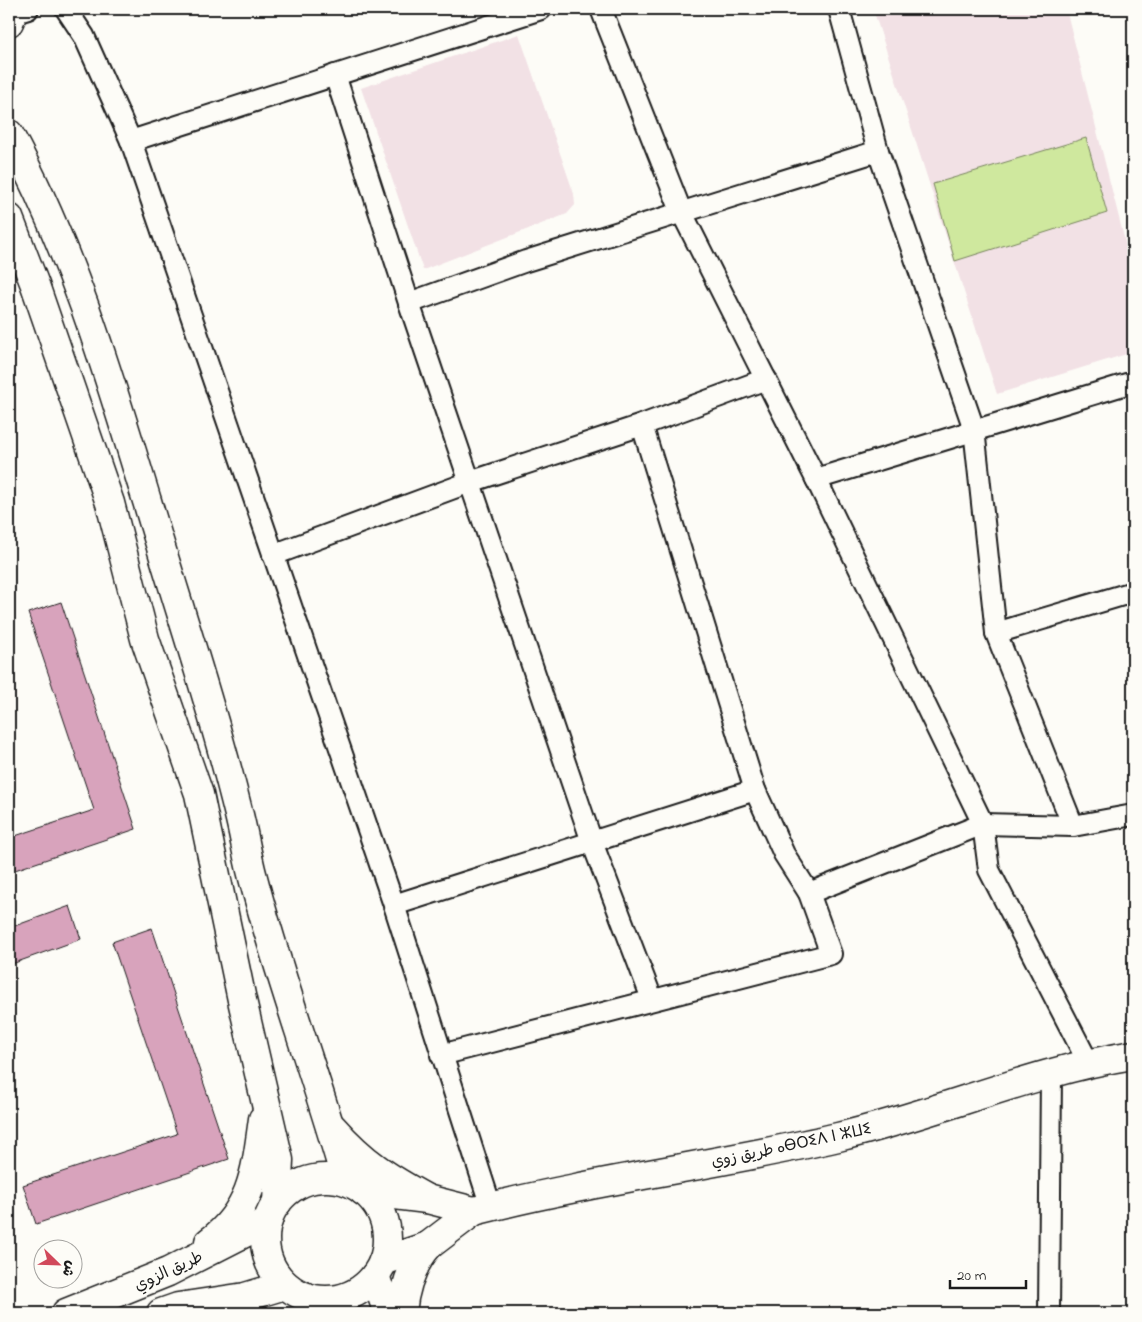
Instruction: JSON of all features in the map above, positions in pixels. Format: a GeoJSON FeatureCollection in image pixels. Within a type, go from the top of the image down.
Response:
{"type":"FeatureCollection","features":[{"type":"Feature","properties":{"kind":"main road"},"geometry":{"type":"LineString","coordinates":[[9,134],[36,185],[74,275],[126,432],[226,765],[252,873],[318,1092],[354,1186],[376,1204],[385,1222],[387,1242],[379,1269],[388,1313]]}},
{"type":"Feature","properties":{"kind":"main road"},"geometry":{"type":"LineString","coordinates":[[9,218],[35,285],[110,503],[145,639],[199,794],[242,1000],[266,1097],[279,1160],[272,1212],[265,1238],[267,1255],[274,1271],[301,1298]]}},
{"type":"Feature","properties":{"kind":"main road","name":"طريق زوي ⴰⴱⵔⵉⴷ ⵏ ⵣⵡⵉ"},"geometry":{"type":"LineString","coordinates":[[483,1209],[839,1136],[1088,1062],[1133,1056]]}},
{"type":"Feature","properties":{"kind":"main road"},"geometry":{"type":"LineString","coordinates":[[168,1272],[218,1235],[243,1206],[256,1169],[266,1097]]}},
{"type":"Feature","properties":{"kind":"main road"},"geometry":{"type":"LineString","coordinates":[[330,1126],[357,1154],[398,1183],[427,1199]]}},
{"type":"Feature","properties":{"kind":"main road"},"geometry":{"type":"LineString","coordinates":[[272,1212],[291,1190],[308,1181],[327,1178],[354,1186],[483,1209]]}},
{"type":"Feature","properties":{"kind":"main road"},"geometry":{"type":"LineString","coordinates":[[169,1310],[245,1297],[301,1298],[324,1301],[343,1298],[360,1290],[379,1269],[428,1246],[483,1209]]}},
{"type":"Feature","properties":{"kind":"main road","name":"طريق الزوي"},"geometry":{"type":"LineString","coordinates":[[66,1313],[168,1272],[272,1212]]}},
{"type":"Feature","properties":{"kind":"main road"},"geometry":{"type":"LineString","coordinates":[[402,1313],[403,1301],[417,1259],[428,1246]]}},
{"type":"Feature","properties":{"kind":"main road"},"geometry":{"type":"LineString","coordinates":[[169,1310],[248,1313]]}},
{"type":"Feature","properties":{"kind":"street"},"geometry":{"type":"LineString","coordinates":[[66,9],[84,36],[131,141],[394,905],[441,1055],[483,1209]]}},
{"type":"Feature","properties":{"kind":"street"},"geometry":{"type":"LineString","coordinates":[[131,141],[541,9]]}},
{"type":"Feature","properties":{"kind":"street"},"geometry":{"type":"LineString","coordinates":[[602,9],[681,211],[816,479],[984,824],[988,870],[1088,1062]]}},
{"type":"Feature","properties":{"kind":"street"},"geometry":{"type":"LineString","coordinates":[[839,9],[878,151],[974,429],[996,633],[1073,826]]}},
{"type":"Feature","properties":{"kind":"street"},"geometry":{"type":"LineString","coordinates":[[335,74],[409,304],[592,842],[652,999]]}},
{"type":"Feature","properties":{"kind":"street"},"geometry":{"type":"LineString","coordinates":[[409,304],[526,261],[878,151]]}},
{"type":"Feature","properties":{"kind":"street"},"geometry":{"type":"LineString","coordinates":[[273,556],[470,482],[642,425],[766,379]]}},
{"type":"Feature","properties":{"kind":"street"},"geometry":{"type":"LineString","coordinates":[[816,479],[974,429],[1133,382]]}},
{"type":"Feature","properties":{"kind":"street"},"geometry":{"type":"LineString","coordinates":[[441,1055],[831,954],[809,894],[784,854],[755,790],[642,425]]}},
{"type":"Feature","properties":{"kind":"street"},"geometry":{"type":"LineString","coordinates":[[996,633],[1133,592]]}},
{"type":"Feature","properties":{"kind":"street"},"geometry":{"type":"LineString","coordinates":[[394,905],[755,790]]}},
{"type":"Feature","properties":{"kind":"street"},"geometry":{"type":"LineString","coordinates":[[809,894],[984,824],[1073,826],[1133,815]]}},
{"type":"Feature","properties":{"kind":"street"},"geometry":{"type":"LineString","coordinates":[[1044,1312],[1051,1074]]}},
{"type":"Feature","properties":{"kind":"shaded area"},"geometry":{"type":"Polygon","coordinates":[[[873,9],[1066,9],[1133,273],[1133,352],[997,394],[873,9]]]}},
{"type":"Feature","properties":{"kind":"shaded area"},"geometry":{"type":"Polygon","coordinates":[[[519,34],[574,194],[575,205],[567,214],[423,270],[361,88],[519,34]]]}},
{"type":"Feature","properties":{"kind":"green space"},"geometry":{"type":"Polygon","coordinates":[[[1086,138],[1107,213],[955,261],[933,184],[1086,138]]]}},
{"type":"Feature","properties":{"kind":"building"},"geometry":{"type":"Polygon","coordinates":[[[61,602],[136,829],[9,872],[9,838],[94,810],[28,613],[61,602]]]}},
{"type":"Feature","properties":{"kind":"building"},"geometry":{"type":"Polygon","coordinates":[[[70,906],[81,939],[9,965],[9,928],[70,906]]]}},
{"type":"Feature","properties":{"kind":"building"},"geometry":{"type":"Polygon","coordinates":[[[152,928],[229,1159],[36,1224],[23,1185],[177,1134],[112,942],[152,928]]]}}]}
